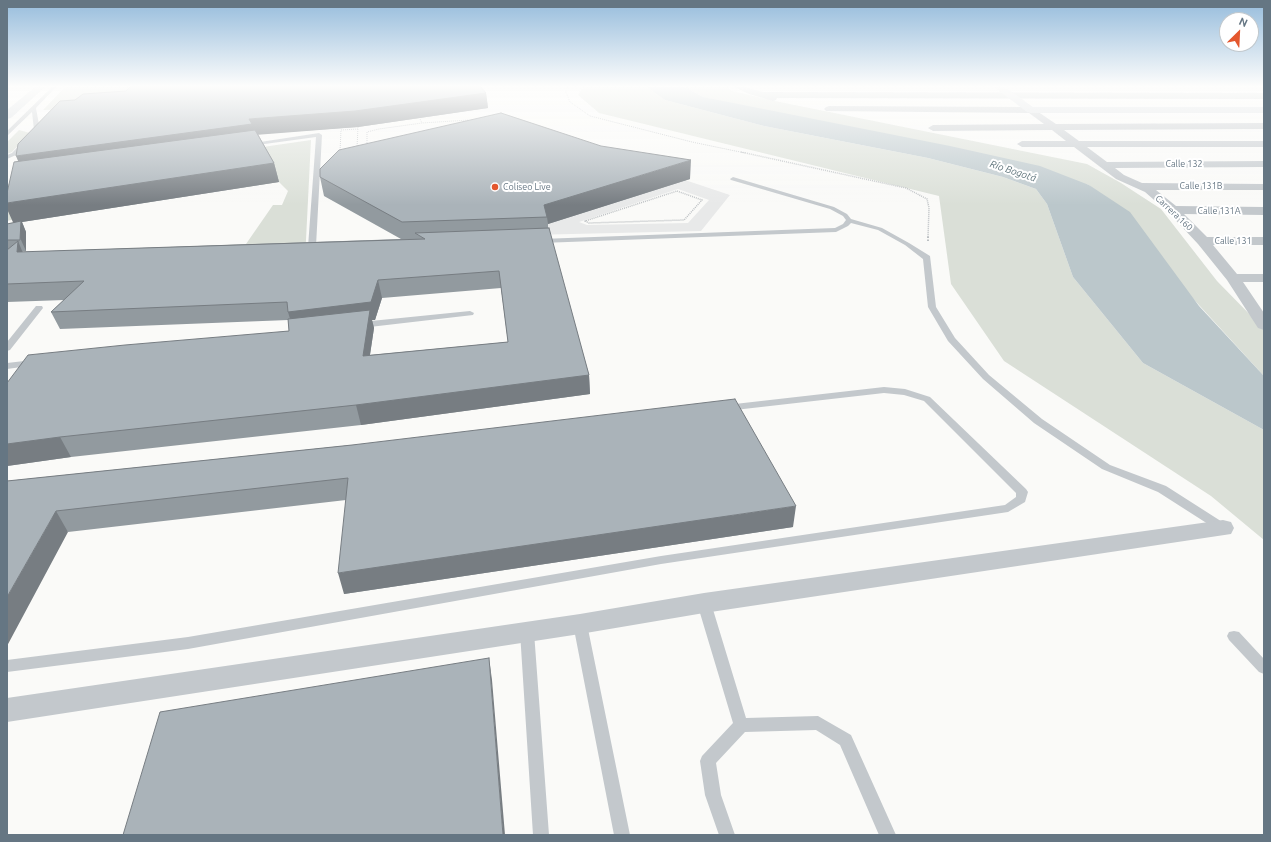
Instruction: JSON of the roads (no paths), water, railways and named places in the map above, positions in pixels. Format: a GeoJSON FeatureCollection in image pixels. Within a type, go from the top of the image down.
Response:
{"type":"FeatureCollection","features":[{"type":"Feature","properties":{"kind":"street"},"geometry":{"type":"LineString","coordinates":[[933,128],[1174,126]]}},
{"type":"Feature","properties":{"kind":"street"},"geometry":{"type":"LineString","coordinates":[[1225,126],[1262,145]]}},
{"type":"Feature","properties":{"kind":"street","name":"Carrera 160"},"geometry":{"type":"LineString","coordinates":[[1054,127],[1120,177],[1149,190],[1173,210],[1203,241],[1233,278],[1262,321]]}},
{"type":"Feature","properties":{"kind":"street"},"geometry":{"type":"LineString","coordinates":[[1022,144],[1262,145]]}},
{"type":"Feature","properties":{"kind":"street","name":"Calle 132"},"geometry":{"type":"LineString","coordinates":[[1104,165],[1264,164]]}},
{"type":"Feature","properties":{"kind":"street","name":"Calle 131B"},"geometry":{"type":"LineString","coordinates":[[1139,186],[1264,187]]}},
{"type":"Feature","properties":{"kind":"street","name":"Calle 131A"},"geometry":{"type":"LineString","coordinates":[[1173,210],[1264,211]]}},
{"type":"Feature","properties":{"kind":"street","name":"Calle 131"},"geometry":{"type":"LineString","coordinates":[[1203,241],[1264,241]]}},
{"type":"Feature","properties":{"kind":"street"},"geometry":{"type":"LineString","coordinates":[[1233,278],[1264,278]]}},
{"type":"Feature","properties":{"kind":"street"},"geometry":{"type":"LineString","coordinates":[[7,710],[580,624],[704,603],[1223,528]]}},
{"type":"Feature","properties":{"kind":"lane"},"geometry":{"type":"LineString","coordinates":[[7,134],[15,126]]}},
{"type":"Feature","properties":{"kind":"lane"},"geometry":{"type":"LineString","coordinates":[[7,157],[14,154],[38,130],[37,126]]}},
{"type":"Feature","properties":{"kind":"lane"},"geometry":{"type":"LineString","coordinates":[[241,146],[319,135],[312,247],[321,250],[329,249]]}},
{"type":"Feature","properties":{"kind":"lane"},"geometry":{"type":"LineString","coordinates":[[733,179],[832,208],[845,215],[849,220],[880,229],[907,244],[927,258],[932,307],[951,340],[986,377],[1038,421],[1106,467],[1162,489],[1223,528]]}},
{"type":"Feature","properties":{"kind":"lane"},"geometry":{"type":"LineString","coordinates":[[534,242],[817,232],[836,230],[846,225],[849,220]]}},
{"type":"Feature","properties":{"kind":"lane"},"geometry":{"type":"LineString","coordinates":[[7,348],[39,308]]}},
{"type":"Feature","properties":{"kind":"lane"},"geometry":{"type":"LineString","coordinates":[[353,326],[470,313]]}},
{"type":"Feature","properties":{"kind":"lane"},"geometry":{"type":"LineString","coordinates":[[7,366],[38,363]]}},
{"type":"Feature","properties":{"kind":"lane"},"geometry":{"type":"LineString","coordinates":[[7,666],[188,643],[661,560],[1008,508],[1021,498],[1022,492],[927,399],[905,392],[884,390],[716,409]]}},
{"type":"Feature","properties":{"kind":"lane"},"geometry":{"type":"LineString","coordinates":[[704,603],[741,725]]}},
{"type":"Feature","properties":{"kind":"lane"},"geometry":{"type":"LineString","coordinates":[[580,624],[622,835]]}},
{"type":"Feature","properties":{"kind":"lane"},"geometry":{"type":"LineString","coordinates":[[527,632],[541,835]]}},
{"type":"Feature","properties":{"kind":"lane"},"geometry":{"type":"LineString","coordinates":[[1234,636],[1264,668]]}},
{"type":"Feature","properties":{"kind":"lane"},"geometry":{"type":"LineString","coordinates":[[727,835],[713,795],[708,761],[741,725],[818,723],[846,740],[888,835]]}},
{"type":"Feature","properties":{"kind":"water","name":"Río Bogotá"},"geometry":{"type":"Polygon","coordinates":[[[766,126],[851,126],[1040,166],[1089,185],[1130,212],[1199,306],[1264,376],[1264,430],[1143,363],[1073,277],[1047,204],[1036,189],[1003,177],[928,158],[766,126]]]}},
{"type":"Feature","properties":{"kind":"place","name":"Coliseo Live"},"geometry":{"type":"Point","coordinates":[495,187]}}]}
